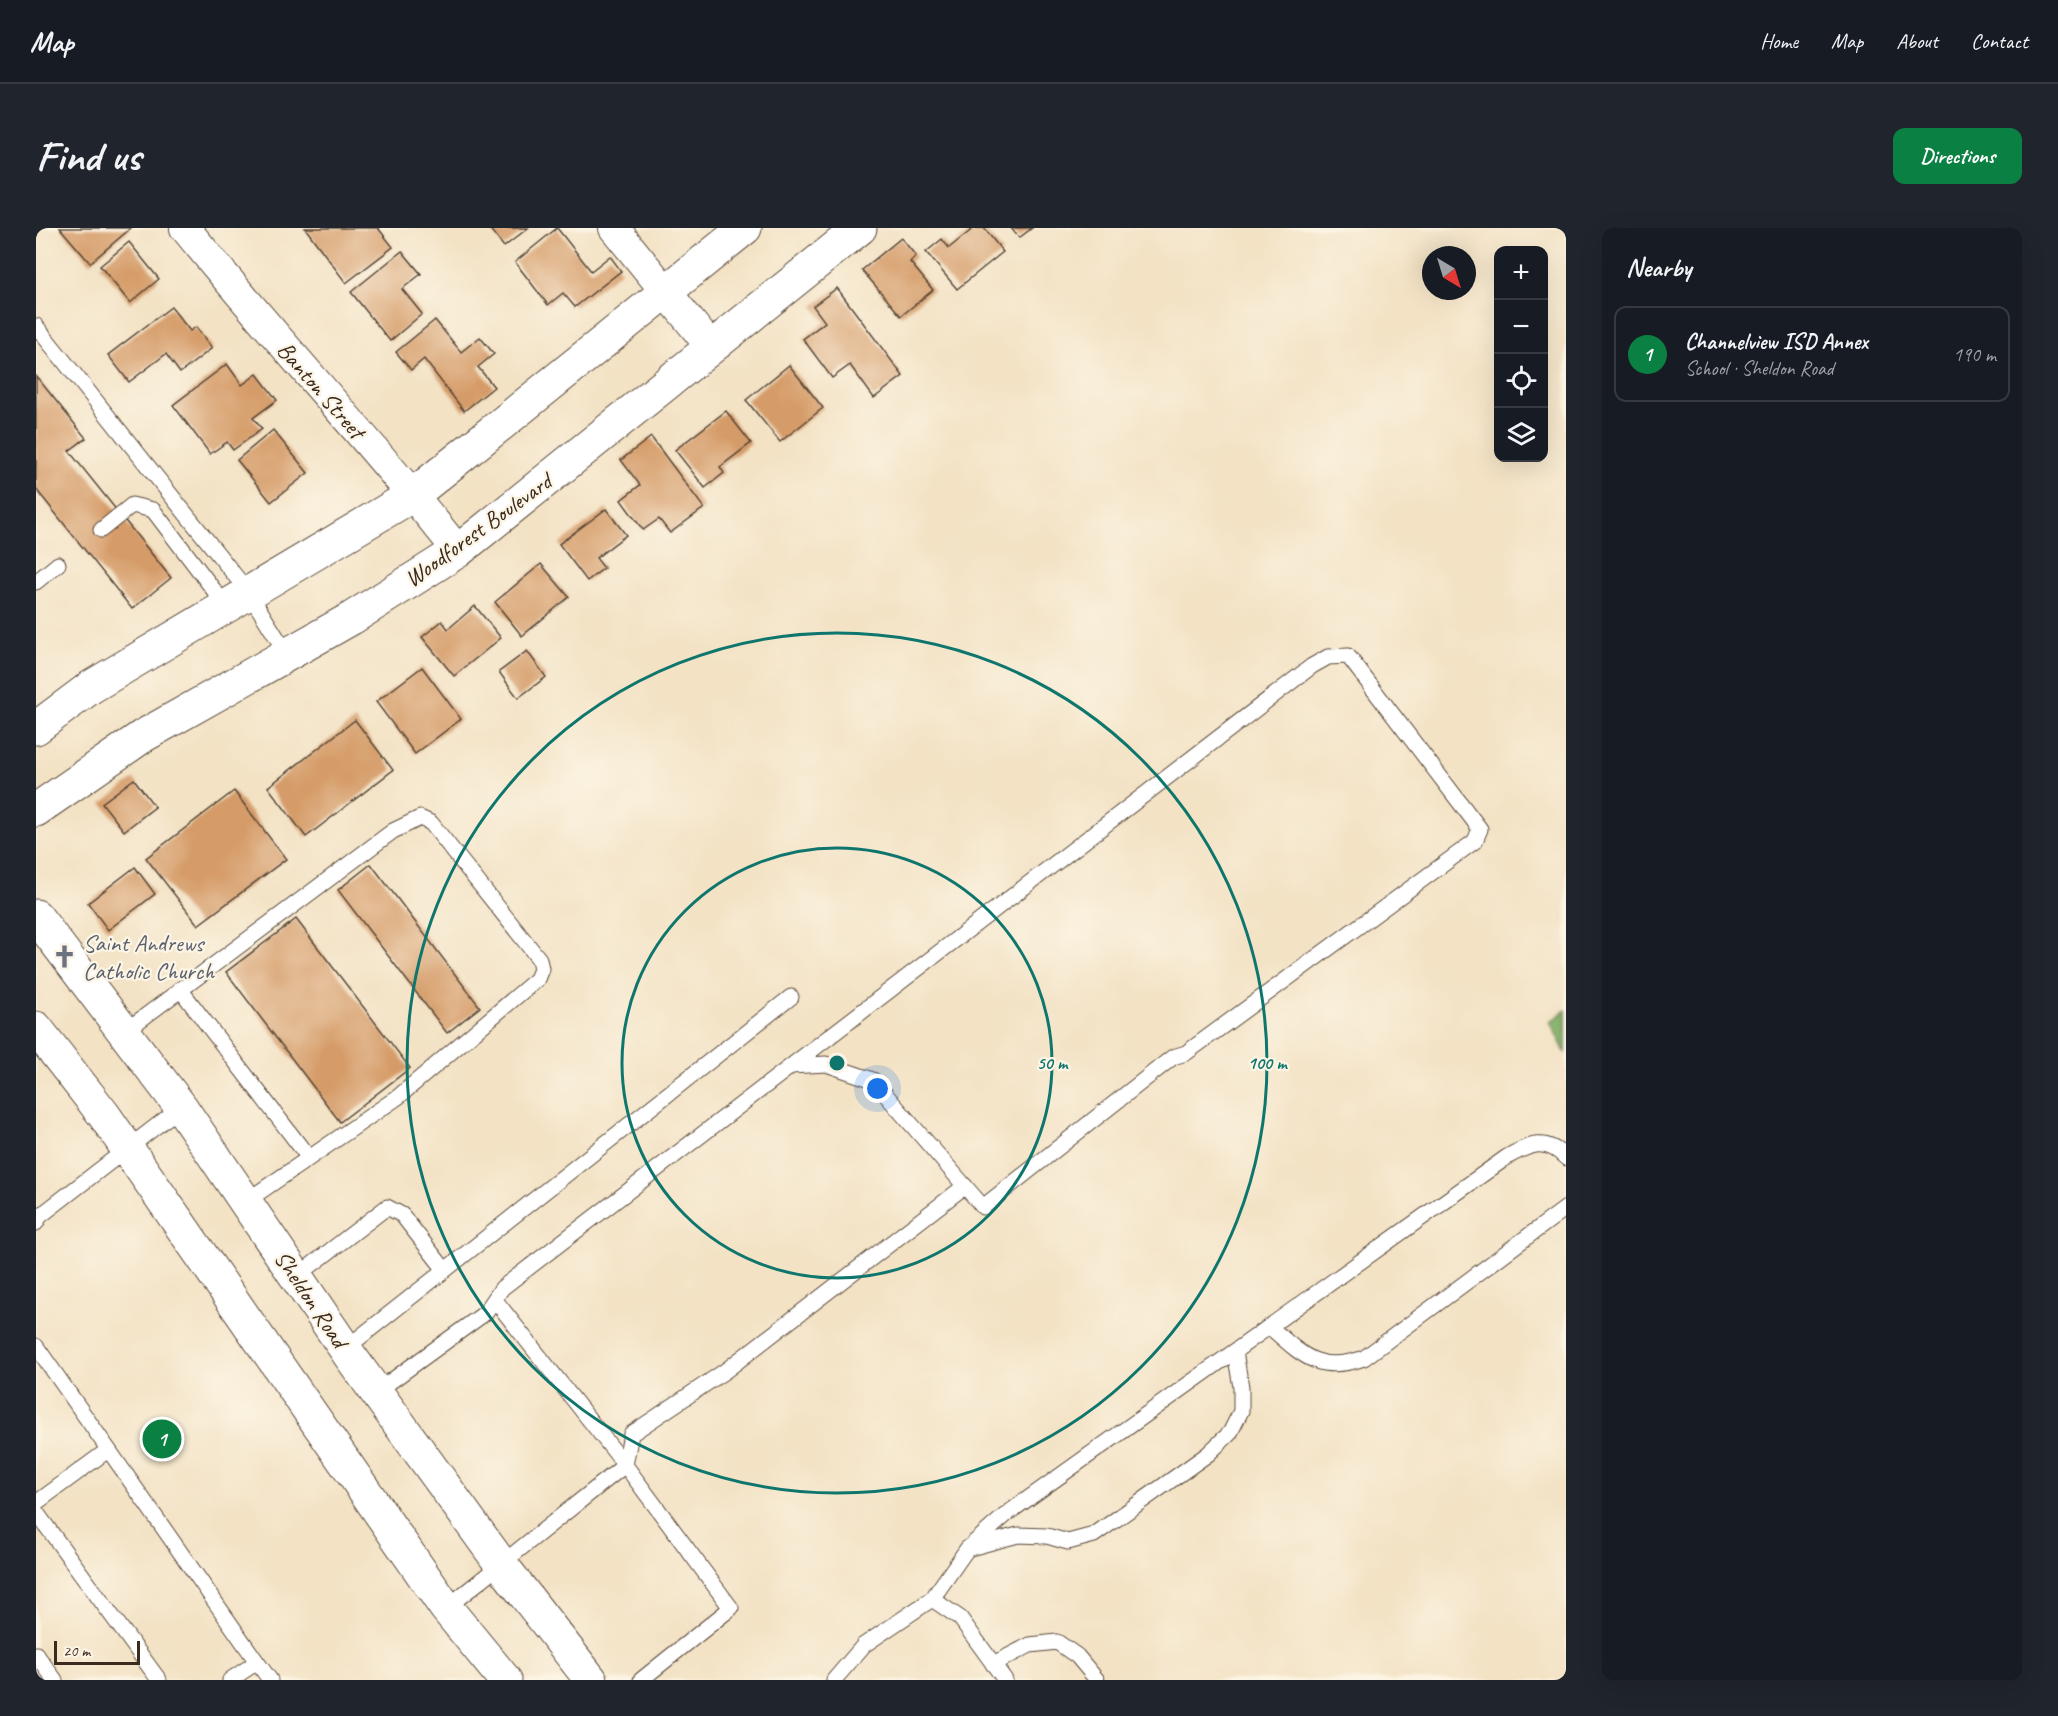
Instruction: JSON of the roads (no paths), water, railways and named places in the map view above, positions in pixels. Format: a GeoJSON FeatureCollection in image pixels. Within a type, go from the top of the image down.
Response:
{"type":"FeatureCollection","features":[{"type":"Feature","properties":{"kind":"main road"},"geometry":{"type":"LineString","coordinates":[[36,728],[91,687],[413,495],[745,228]]}},
{"type":"Feature","properties":{"kind":"main road","name":"Woodforest Boulevard"},"geometry":{"type":"LineString","coordinates":[[36,810],[143,736],[352,618],[458,551],[860,228]]}},
{"type":"Feature","properties":{"kind":"main road","name":"Sheldon Road"},"geometry":{"type":"LineString","coordinates":[[36,916],[181,1107],[345,1349],[501,1564],[591,1680]]}},
{"type":"Feature","properties":{"kind":"main road"},"geometry":{"type":"LineString","coordinates":[[36,1028],[127,1147],[447,1608],[505,1680]]}},
{"type":"Feature","properties":{"kind":"street","name":"Banton Street"},"geometry":{"type":"LineString","coordinates":[[185,228],[261,322],[413,495],[458,551]]}},
{"type":"Feature","properties":{"kind":"street"},"geometry":{"type":"LineString","coordinates":[[614,228],[711,347]]}},
{"type":"Feature","properties":{"kind":"lane"},"geometry":{"type":"LineString","coordinates":[[36,326],[238,600]]}},
{"type":"Feature","properties":{"kind":"lane"},"geometry":{"type":"LineString","coordinates":[[101,530],[132,505],[153,510],[287,654]]}},
{"type":"Feature","properties":{"kind":"lane"},"geometry":{"type":"LineString","coordinates":[[36,582],[58,564]]}},
{"type":"Feature","properties":{"kind":"lane"},"geometry":{"type":"LineString","coordinates":[[376,1392],[485,1313],[499,1290],[790,1066],[1312,666],[1328,657],[1348,656],[1480,829],[1475,841],[1186,1053],[1173,1057],[983,1207],[873,1080],[826,1064],[790,1066]]}},
{"type":"Feature","properties":{"kind":"lane"},"geometry":{"type":"LineString","coordinates":[[124,1032],[393,831],[420,818],[430,823],[539,959],[541,969],[537,979],[398,1096],[245,1202]]}},
{"type":"Feature","properties":{"kind":"lane"},"geometry":{"type":"LineString","coordinates":[[180,989],[309,1158]]}},
{"type":"Feature","properties":{"kind":"lane"},"geometry":{"type":"LineString","coordinates":[[345,1349],[791,997]]}},
{"type":"Feature","properties":{"kind":"lane"},"geometry":{"type":"LineString","coordinates":[[36,1223],[40,1216],[181,1107]]}},
{"type":"Feature","properties":{"kind":"lane"},"geometry":{"type":"LineString","coordinates":[[834,1680],[864,1645],[932,1599],[967,1549],[1008,1513],[1508,1157],[1524,1148],[1540,1144],[1561,1152]]}},
{"type":"Feature","properties":{"kind":"lane"},"geometry":{"type":"LineString","coordinates":[[447,1608],[625,1465],[632,1434],[725,1371],[965,1186]]}},
{"type":"Feature","properties":{"kind":"lane"},"geometry":{"type":"LineString","coordinates":[[296,1277],[380,1210],[387,1207],[402,1215],[445,1270]]}},
{"type":"Feature","properties":{"kind":"lane"},"geometry":{"type":"LineString","coordinates":[[1270,1327],[1296,1350],[1320,1363],[1343,1366],[1364,1358],[1566,1208]]}},
{"type":"Feature","properties":{"kind":"lane"},"geometry":{"type":"LineString","coordinates":[[495,1300],[625,1465],[731,1608],[641,1680]]}},
{"type":"Feature","properties":{"kind":"lane"},"geometry":{"type":"LineString","coordinates":[[36,1346],[270,1680]]}},
{"type":"Feature","properties":{"kind":"lane"},"geometry":{"type":"LineString","coordinates":[[967,1549],[1018,1535],[1047,1536],[1068,1542],[1094,1535],[1208,1454],[1230,1433],[1241,1411],[1241,1387],[1235,1352]]}},
{"type":"Feature","properties":{"kind":"lane"},"geometry":{"type":"LineString","coordinates":[[36,1503],[108,1450]]}},
{"type":"Feature","properties":{"kind":"lane"},"geometry":{"type":"LineString","coordinates":[[36,1512],[159,1680]]}},
{"type":"Feature","properties":{"kind":"lane"},"geometry":{"type":"LineString","coordinates":[[932,1599],[960,1618],[1005,1680]]}},
{"type":"Feature","properties":{"kind":"lane"},"geometry":{"type":"LineString","coordinates":[[993,1664],[1030,1645],[1057,1642],[1077,1656],[1097,1680]]}},
{"type":"Feature","properties":{"kind":"lane"},"geometry":{"type":"LineString","coordinates":[[36,1654],[56,1680]]}},
{"type":"Feature","properties":{"kind":"lane"},"geometry":{"type":"LineString","coordinates":[[230,1680],[257,1662]]}},
{"type":"Feature","properties":{"kind":"place","name":"Saint Andrews Catholic Church"},"geometry":{"type":"Point","coordinates":[65,957]}},
{"type":"Feature","properties":{"kind":"place","name":"Channelview ISD Annex"},"geometry":{"type":"Point","coordinates":[162,1439]}}]}
